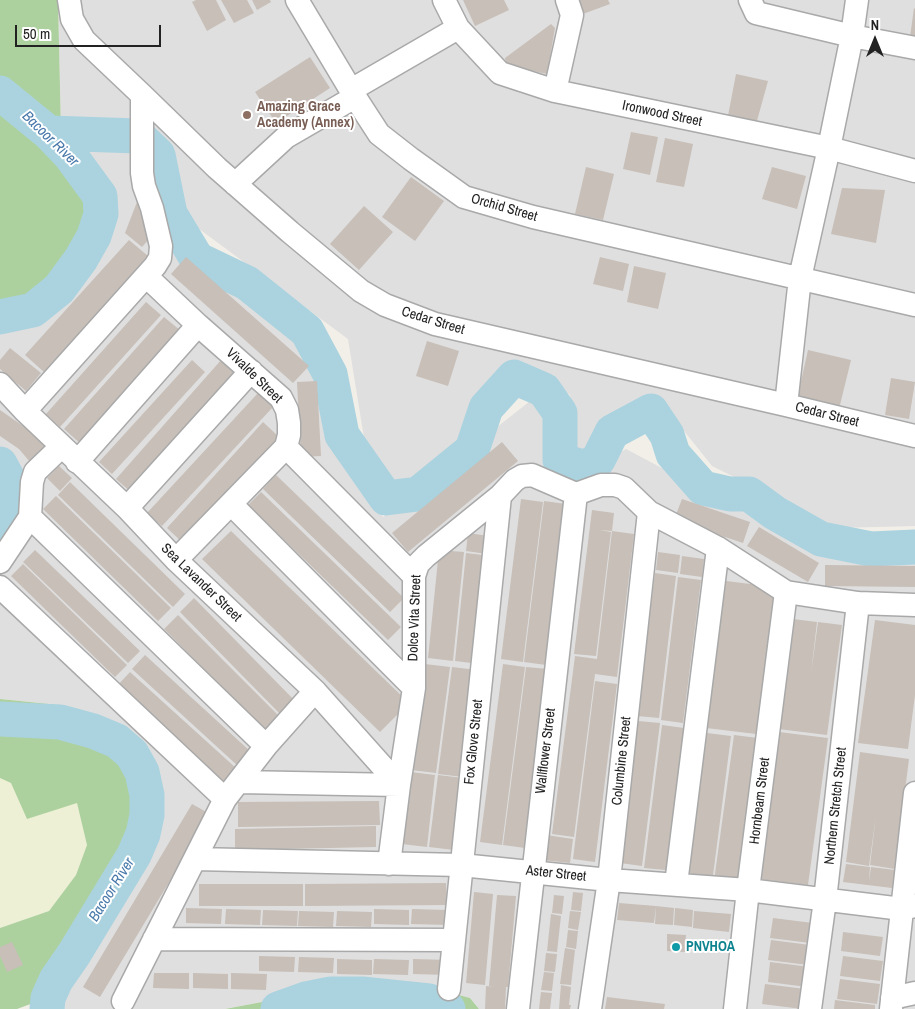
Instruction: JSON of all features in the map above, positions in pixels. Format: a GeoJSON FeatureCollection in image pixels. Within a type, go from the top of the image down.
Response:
{"type":"FeatureCollection","features":[{"type":"Feature","properties":{"kind":"street","name":"Cedar Street"},"geometry":{"type":"LineString","coordinates":[[69,0],[72,19],[84,40],[142,106],[361,291],[385,305],[435,324],[915,436]]}},
{"type":"Feature","properties":{"kind":"street","name":"Orchid Street"},"geometry":{"type":"LineString","coordinates":[[297,0],[379,134],[411,160],[464,197],[533,217],[915,305]]}},
{"type":"Feature","properties":{"kind":"street","name":"Ironwood Street"},"geometry":{"type":"LineString","coordinates":[[444,0],[458,28],[500,73],[555,91],[829,148],[915,171]]}},
{"type":"Feature","properties":{"kind":"street"},"geometry":{"type":"LineString","coordinates":[[555,91],[572,15],[567,0]]}},
{"type":"Feature","properties":{"kind":"street"},"geometry":{"type":"LineString","coordinates":[[750,0],[756,13],[852,36],[915,48]]}},
{"type":"Feature","properties":{"kind":"street"},"geometry":{"type":"LineString","coordinates":[[786,405],[800,278],[852,36],[857,0]]}},
{"type":"Feature","properties":{"kind":"street"},"geometry":{"type":"LineString","coordinates":[[235,184],[286,136],[458,28]]}},
{"type":"Feature","properties":{"kind":"street"},"geometry":{"type":"LineString","coordinates":[[25,411],[160,258],[161,246],[152,208],[144,186],[141,151],[142,106]]}},
{"type":"Feature","properties":{"kind":"street","name":"Vivalde Street"},"geometry":{"type":"LineString","coordinates":[[146,276],[281,398],[287,410],[289,422],[286,447]]}},
{"type":"Feature","properties":{"kind":"street"},"geometry":{"type":"LineString","coordinates":[[0,562],[30,517],[33,476],[35,472],[69,454],[198,325]]}},
{"type":"Feature","properties":{"kind":"street"},"geometry":{"type":"LineString","coordinates":[[127,508],[251,371]]}},
{"type":"Feature","properties":{"kind":"street","name":"Sea Lavander Street"},"geometry":{"type":"LineString","coordinates":[[0,384],[69,454],[127,508],[176,560],[314,691],[398,785]]}},
{"type":"Feature","properties":{"kind":"street"},"geometry":{"type":"LineString","coordinates":[[176,560],[286,447],[414,576]]}},
{"type":"Feature","properties":{"kind":"street","name":"Dolce Vita Street"},"geometry":{"type":"LineString","coordinates":[[389,864],[398,785],[414,688],[414,576],[418,564],[522,476],[532,475],[576,494]]}},
{"type":"Feature","properties":{"kind":"street"},"geometry":{"type":"LineString","coordinates":[[576,494],[601,485],[615,485],[624,488],[649,512],[718,548],[786,592],[858,603],[915,605]]}},
{"type":"Feature","properties":{"kind":"street","name":"Wallflower Street"},"geometry":{"type":"LineString","coordinates":[[518,1009],[576,494]]}},
{"type":"Feature","properties":{"kind":"street","name":"Fox Glove Street"},"geometry":{"type":"LineString","coordinates":[[450,989],[461,865],[500,496]]}},
{"type":"Feature","properties":{"kind":"street"},"geometry":{"type":"LineString","coordinates":[[232,504],[414,688]]}},
{"type":"Feature","properties":{"kind":"street","name":"Columbine Street"},"geometry":{"type":"LineString","coordinates":[[590,1009],[609,880],[649,512]]}},
{"type":"Feature","properties":{"kind":"street"},"geometry":{"type":"LineString","coordinates":[[30,517],[266,746]]}},
{"type":"Feature","properties":{"kind":"street"},"geometry":{"type":"LineString","coordinates":[[676,884],[718,548]]}},
{"type":"Feature","properties":{"kind":"street"},"geometry":{"type":"LineString","coordinates":[[0,587],[232,791],[398,785]]}},
{"type":"Feature","properties":{"kind":"street","name":"Hornbeam Street"},"geometry":{"type":"LineString","coordinates":[[735,1009],[748,890],[786,592]]}},
{"type":"Feature","properties":{"kind":"street","name":"Northern Stretch Street"},"geometry":{"type":"LineString","coordinates":[[810,1009],[825,900],[858,603]]}},
{"type":"Feature","properties":{"kind":"street"},"geometry":{"type":"LineString","coordinates":[[123,1001],[195,859],[232,791],[266,746],[314,691]]}},
{"type":"Feature","properties":{"kind":"street"},"geometry":{"type":"LineString","coordinates":[[892,1004],[908,908],[915,793]]}},
{"type":"Feature","properties":{"kind":"street","name":"Aster Street"},"geometry":{"type":"LineString","coordinates":[[195,859],[461,865],[609,880],[748,890],[908,908]]}},
{"type":"Feature","properties":{"kind":"street"},"geometry":{"type":"LineString","coordinates":[[154,939],[454,940]]}},
{"type":"Feature","properties":{"kind":"street"},"geometry":{"type":"LineString","coordinates":[[892,1004],[915,993]]}},
{"type":"Feature","properties":{"kind":"shaded area"},"geometry":{"type":"Polygon","coordinates":[[[58,0],[915,0],[915,526],[837,528],[712,466],[669,412],[575,461],[570,395],[540,373],[440,469],[397,488],[365,444],[348,339],[187,220],[169,151],[144,127],[61,132],[58,0]]]}},
{"type":"Feature","properties":{"kind":"shaded area"},"geometry":{"type":"Polygon","coordinates":[[[144,146],[169,235],[189,255],[249,293],[324,372],[329,429],[342,459],[383,517],[539,394],[549,406],[546,440],[551,469],[569,481],[626,449],[675,475],[734,500],[748,503],[785,526],[823,546],[848,551],[915,552],[915,1009],[479,1009],[470,998],[448,992],[341,987],[225,1009],[58,1009],[57,997],[64,983],[151,846],[89,715],[59,705],[0,699],[0,545],[13,465],[0,449],[0,326],[16,325],[108,223],[104,199],[93,176],[73,147],[144,146]]]}},
{"type":"Feature","properties":{"kind":"green space"},"geometry":{"type":"Polygon","coordinates":[[[0,0],[58,0],[61,132],[93,176],[104,199],[108,223],[101,244],[63,297],[40,317],[16,325],[0,326],[0,0]]]}},
{"type":"Feature","properties":{"kind":"green space"},"geometry":{"type":"Polygon","coordinates":[[[0,449],[13,465],[19,501],[8,534],[0,545],[0,449]]]}},
{"type":"Feature","properties":{"kind":"green space"},"geometry":{"type":"Polygon","coordinates":[[[0,699],[59,705],[89,715],[123,733],[154,771],[159,805],[151,846],[64,983],[57,997],[58,1009],[40,1009],[36,1002],[17,1009],[0,1009],[0,928],[49,911],[76,875],[87,845],[77,803],[27,819],[11,783],[0,778],[0,699]]]}},
{"type":"Feature","properties":{"kind":"green space"},"geometry":{"type":"Polygon","coordinates":[[[0,778],[77,802],[87,845],[76,875],[49,911],[0,928],[0,778]]]}},
{"type":"Feature","properties":{"kind":"green space"},"geometry":{"type":"Polygon","coordinates":[[[341,987],[448,992],[470,998],[479,1009],[364,1009],[342,1005],[329,1009],[225,1009],[341,987]]]}},
{"type":"Feature","properties":{"kind":"building"},"geometry":{"type":"Polygon","coordinates":[[[196,0],[216,0],[226,20],[207,31],[192,2],[196,0]]]}},
{"type":"Feature","properties":{"kind":"building"},"geometry":{"type":"Polygon","coordinates":[[[221,0],[247,0],[254,13],[234,23],[221,0]]]}},
{"type":"Feature","properties":{"kind":"building"},"geometry":{"type":"Polygon","coordinates":[[[252,0],[270,0],[271,2],[257,10],[252,0]]]}},
{"type":"Feature","properties":{"kind":"building"},"geometry":{"type":"Polygon","coordinates":[[[463,0],[504,0],[509,10],[475,26],[463,0]]]}},
{"type":"Feature","properties":{"kind":"building"},"geometry":{"type":"Polygon","coordinates":[[[577,0],[608,0],[610,4],[583,14],[577,0]]]}},
{"type":"Feature","properties":{"kind":"building"},"geometry":{"type":"Polygon","coordinates":[[[915,9],[915,38],[910,37],[915,9]]]}},
{"type":"Feature","properties":{"kind":"building"},"geometry":{"type":"Polygon","coordinates":[[[551,24],[555,28],[547,74],[506,65],[505,58],[551,24]]]}},
{"type":"Feature","properties":{"kind":"building"},"geometry":{"type":"Polygon","coordinates":[[[310,57],[330,88],[276,123],[255,92],[310,57]]]}},
{"type":"Feature","properties":{"kind":"building"},"geometry":{"type":"Polygon","coordinates":[[[736,74],[768,81],[755,128],[727,121],[736,74]]]}},
{"type":"Feature","properties":{"kind":"building"},"geometry":{"type":"Polygon","coordinates":[[[631,132],[658,137],[650,175],[623,169],[631,132]]]}},
{"type":"Feature","properties":{"kind":"building"},"geometry":{"type":"Polygon","coordinates":[[[665,138],[693,144],[684,187],[656,182],[665,138]]]}},
{"type":"Feature","properties":{"kind":"building"},"geometry":{"type":"Polygon","coordinates":[[[586,167],[614,174],[603,220],[575,214],[586,167]]]}},
{"type":"Feature","properties":{"kind":"building"},"geometry":{"type":"Polygon","coordinates":[[[772,167],[806,176],[797,209],[762,199],[772,167]]]}},
{"type":"Feature","properties":{"kind":"building"},"geometry":{"type":"Polygon","coordinates":[[[411,177],[444,201],[415,241],[382,217],[411,177]]]}},
{"type":"Feature","properties":{"kind":"building"},"geometry":{"type":"Polygon","coordinates":[[[842,188],[885,190],[876,243],[831,234],[842,188]]]}},
{"type":"Feature","properties":{"kind":"building"},"geometry":{"type":"Polygon","coordinates":[[[137,202],[150,238],[142,247],[125,233],[137,202]]]}},
{"type":"Feature","properties":{"kind":"building"},"geometry":{"type":"Polygon","coordinates":[[[364,206],[393,232],[359,270],[330,244],[364,206]]]}},
{"type":"Feature","properties":{"kind":"building"},"geometry":{"type":"Polygon","coordinates":[[[129,240],[148,256],[44,372],[25,355],[129,240]]]}},
{"type":"Feature","properties":{"kind":"building"},"geometry":{"type":"Polygon","coordinates":[[[186,257],[309,366],[293,383],[171,274],[186,257]]]}},
{"type":"Feature","properties":{"kind":"building"},"geometry":{"type":"Polygon","coordinates":[[[600,257],[629,264],[623,291],[593,284],[600,257]]]}},
{"type":"Feature","properties":{"kind":"building"},"geometry":{"type":"Polygon","coordinates":[[[634,266],[666,273],[658,309],[627,302],[634,266]]]}},
{"type":"Feature","properties":{"kind":"building"},"geometry":{"type":"Polygon","coordinates":[[[146,302],[161,315],[60,427],[46,414],[146,302]]]}},
{"type":"Feature","properties":{"kind":"building"},"geometry":{"type":"Polygon","coordinates":[[[164,317],[181,331],[81,444],[64,429],[164,317]]]}},
{"type":"Feature","properties":{"kind":"building"},"geometry":{"type":"Polygon","coordinates":[[[427,341],[459,351],[448,386],[416,376],[427,341]]]}},
{"type":"Feature","properties":{"kind":"building"},"geometry":{"type":"Polygon","coordinates":[[[10,348],[41,373],[26,391],[0,369],[0,360],[10,348]]]}},
{"type":"Feature","properties":{"kind":"building"},"geometry":{"type":"Polygon","coordinates":[[[808,350],[851,360],[839,409],[797,399],[808,350]]]}},
{"type":"Feature","properties":{"kind":"building"},"geometry":{"type":"Polygon","coordinates":[[[222,359],[238,372],[132,493],[116,479],[222,359]]]}},
{"type":"Feature","properties":{"kind":"building"},"geometry":{"type":"Polygon","coordinates":[[[192,360],[205,372],[112,474],[99,462],[192,360]]]}},
{"type":"Feature","properties":{"kind":"building"},"geometry":{"type":"Polygon","coordinates":[[[891,378],[915,382],[909,419],[885,415],[891,378]]]}},
{"type":"Feature","properties":{"kind":"building"},"geometry":{"type":"Polygon","coordinates":[[[317,381],[321,456],[301,457],[297,382],[317,381]]]}},
{"type":"Feature","properties":{"kind":"building"},"geometry":{"type":"Polygon","coordinates":[[[258,393],[273,407],[162,526],[147,513],[258,393]]]}},
{"type":"Feature","properties":{"kind":"building"},"geometry":{"type":"Polygon","coordinates":[[[0,410],[36,435],[46,448],[30,462],[19,449],[0,436],[0,410]]]}},
{"type":"Feature","properties":{"kind":"building"},"geometry":{"type":"Polygon","coordinates":[[[263,422],[279,437],[183,543],[167,528],[263,422]]]}},
{"type":"Feature","properties":{"kind":"building"},"geometry":{"type":"Polygon","coordinates":[[[502,442],[518,461],[408,552],[392,533],[502,442]]]}},
{"type":"Feature","properties":{"kind":"building"},"geometry":{"type":"Polygon","coordinates":[[[59,466],[72,478],[60,491],[47,478],[59,466]]]}},
{"type":"Feature","properties":{"kind":"building"},"geometry":{"type":"Polygon","coordinates":[[[276,475],[404,598],[390,612],[263,489],[276,475]]]}},
{"type":"Feature","properties":{"kind":"building"},"geometry":{"type":"Polygon","coordinates":[[[70,482],[185,594],[173,607],[58,495],[70,482]]]}},
{"type":"Feature","properties":{"kind":"building"},"geometry":{"type":"Polygon","coordinates":[[[261,492],[401,627],[388,640],[248,505],[261,492]]]}},
{"type":"Feature","properties":{"kind":"building"},"geometry":{"type":"Polygon","coordinates":[[[56,496],[171,608],[158,621],[43,509],[56,496]]]}},
{"type":"Feature","properties":{"kind":"building"},"geometry":{"type":"Polygon","coordinates":[[[521,499],[543,502],[523,662],[501,659],[521,499]]]}},
{"type":"Feature","properties":{"kind":"building"},"geometry":{"type":"Polygon","coordinates":[[[682,499],[750,522],[743,543],[674,520],[682,499]]]}},
{"type":"Feature","properties":{"kind":"building"},"geometry":{"type":"Polygon","coordinates":[[[544,501],[566,504],[546,665],[524,662],[544,501]]]}},
{"type":"Feature","properties":{"kind":"building"},"geometry":{"type":"Polygon","coordinates":[[[592,510],[614,513],[612,531],[599,530],[611,532],[596,656],[574,654],[592,510]]]}},
{"type":"Feature","properties":{"kind":"building"},"geometry":{"type":"Polygon","coordinates":[[[759,527],[819,563],[808,582],[747,546],[759,527]]]}},
{"type":"Feature","properties":{"kind":"building"},"geometry":{"type":"Polygon","coordinates":[[[231,531],[409,703],[380,732],[202,559],[231,531]]]}},
{"type":"Feature","properties":{"kind":"building"},"geometry":{"type":"Polygon","coordinates":[[[612,531],[634,534],[617,677],[595,674],[574,837],[552,834],[575,656],[597,659],[612,531]]]}},
{"type":"Feature","properties":{"kind":"building"},"geometry":{"type":"Polygon","coordinates":[[[468,533],[489,536],[487,554],[466,551],[468,533]]]}},
{"type":"Feature","properties":{"kind":"building"},"geometry":{"type":"Polygon","coordinates":[[[35,550],[140,651],[128,663],[23,562],[35,550]]]}},
{"type":"Feature","properties":{"kind":"building"},"geometry":{"type":"Polygon","coordinates":[[[439,550],[464,552],[453,661],[428,658],[439,550]]]}},
{"type":"Feature","properties":{"kind":"building"},"geometry":{"type":"Polygon","coordinates":[[[658,552],[680,555],[678,573],[656,570],[658,552]]]}},
{"type":"Feature","properties":{"kind":"building"},"geometry":{"type":"Polygon","coordinates":[[[466,553],[491,556],[480,664],[455,661],[466,553]]]}},
{"type":"Feature","properties":{"kind":"building"},"geometry":{"type":"Polygon","coordinates":[[[682,556],[704,559],[702,577],[680,574],[682,556]]]}},
{"type":"Feature","properties":{"kind":"building"},"geometry":{"type":"Polygon","coordinates":[[[23,564],[127,665],[115,677],[11,576],[23,564]]]}},
{"type":"Feature","properties":{"kind":"building"},"geometry":{"type":"Polygon","coordinates":[[[825,565],[915,566],[915,587],[825,586],[825,565]]]}},
{"type":"Feature","properties":{"kind":"building"},"geometry":{"type":"Polygon","coordinates":[[[655,573],[676,576],[659,718],[637,716],[655,573]]]}},
{"type":"Feature","properties":{"kind":"building"},"geometry":{"type":"Polygon","coordinates":[[[678,577],[701,580],[683,723],[661,720],[678,577]]]}},
{"type":"Feature","properties":{"kind":"building"},"geometry":{"type":"Polygon","coordinates":[[[726,581],[775,587],[756,734],[706,728],[726,581]]]}},
{"type":"Feature","properties":{"kind":"building"},"geometry":{"type":"Polygon","coordinates":[[[194,598],[298,704],[284,718],[180,612],[194,598]]]}},
{"type":"Feature","properties":{"kind":"building"},"geometry":{"type":"Polygon","coordinates":[[[178,615],[283,720],[269,734],[164,629],[178,615]]]}},
{"type":"Feature","properties":{"kind":"building"},"geometry":{"type":"Polygon","coordinates":[[[793,619],[817,622],[811,674],[818,622],[842,625],[827,735],[778,729],[793,619]]]}},
{"type":"Feature","properties":{"kind":"building"},"geometry":{"type":"Polygon","coordinates":[[[875,620],[915,625],[915,695],[908,749],[858,743],[875,620]]]}},
{"type":"Feature","properties":{"kind":"building"},"geometry":{"type":"Polygon","coordinates":[[[145,655],[251,752],[238,766],[132,669],[145,655]]]}},
{"type":"Feature","properties":{"kind":"building"},"geometry":{"type":"Polygon","coordinates":[[[425,664],[450,667],[436,773],[411,770],[425,664]]]}},
{"type":"Feature","properties":{"kind":"building"},"geometry":{"type":"Polygon","coordinates":[[[503,664],[525,667],[502,845],[480,842],[503,664]]]}},
{"type":"Feature","properties":{"kind":"building"},"geometry":{"type":"Polygon","coordinates":[[[452,667],[477,670],[463,777],[438,774],[452,667]]]}},
{"type":"Feature","properties":{"kind":"building"},"geometry":{"type":"Polygon","coordinates":[[[526,667],[548,669],[525,848],[503,845],[526,667]]]}},
{"type":"Feature","properties":{"kind":"building"},"geometry":{"type":"Polygon","coordinates":[[[130,672],[237,769],[223,783],[117,686],[130,672]]]}},
{"type":"Feature","properties":{"kind":"building"},"geometry":{"type":"Polygon","coordinates":[[[595,681],[617,684],[595,862],[573,859],[595,681]]]}},
{"type":"Feature","properties":{"kind":"building"},"geometry":{"type":"Polygon","coordinates":[[[638,721],[660,723],[642,866],[620,863],[638,721]]]}},
{"type":"Feature","properties":{"kind":"building"},"geometry":{"type":"Polygon","coordinates":[[[662,725],[684,728],[666,870],[644,868],[662,725]]]}},
{"type":"Feature","properties":{"kind":"building"},"geometry":{"type":"Polygon","coordinates":[[[779,732],[828,738],[808,885],[759,879],[779,732]]]}},
{"type":"Feature","properties":{"kind":"building"},"geometry":{"type":"Polygon","coordinates":[[[707,733],[731,736],[712,883],[688,880],[707,733]]]}},
{"type":"Feature","properties":{"kind":"building"},"geometry":{"type":"Polygon","coordinates":[[[734,735],[758,738],[739,884],[714,881],[734,735]]]}},
{"type":"Feature","properties":{"kind":"building"},"geometry":{"type":"Polygon","coordinates":[[[860,752],[909,759],[895,869],[870,865],[876,815],[869,866],[846,862],[860,752]]]}},
{"type":"Feature","properties":{"kind":"building"},"geometry":{"type":"Polygon","coordinates":[[[411,772],[435,775],[427,847],[402,844],[411,772]]]}},
{"type":"Feature","properties":{"kind":"building"},"geometry":{"type":"Polygon","coordinates":[[[438,775],[463,778],[454,850],[429,847],[438,775]]]}},
{"type":"Feature","properties":{"kind":"building"},"geometry":{"type":"Polygon","coordinates":[[[379,801],[380,825],[238,827],[238,802],[379,801]]]}},
{"type":"Feature","properties":{"kind":"building"},"geometry":{"type":"Polygon","coordinates":[[[192,804],[210,814],[100,997],[83,987],[192,804]]]}},
{"type":"Feature","properties":{"kind":"building"},"geometry":{"type":"Polygon","coordinates":[[[376,826],[376,847],[235,850],[235,829],[376,826]]]}},
{"type":"Feature","properties":{"kind":"building"},"geometry":{"type":"Polygon","coordinates":[[[546,835],[573,839],[570,863],[543,860],[546,835]]]}},
{"type":"Feature","properties":{"kind":"building"},"geometry":{"type":"Polygon","coordinates":[[[846,864],[870,867],[869,881],[871,867],[895,870],[892,888],[843,882],[846,864]]]}},
{"type":"Feature","properties":{"kind":"building"},"geometry":{"type":"Polygon","coordinates":[[[446,883],[447,905],[305,906],[305,884],[446,883]]]}},
{"type":"Feature","properties":{"kind":"building"},"geometry":{"type":"Polygon","coordinates":[[[199,884],[303,884],[303,906],[199,906],[199,884]]]}},
{"type":"Feature","properties":{"kind":"building"},"geometry":{"type":"Polygon","coordinates":[[[474,892],[493,894],[485,985],[466,983],[474,892]]]}},
{"type":"Feature","properties":{"kind":"building"},"geometry":{"type":"Polygon","coordinates":[[[573,892],[583,893],[581,911],[571,910],[573,892]]]}},
{"type":"Feature","properties":{"kind":"building"},"geometry":{"type":"Polygon","coordinates":[[[497,895],[516,896],[508,987],[506,987],[505,1009],[485,1009],[486,986],[496,987],[489,986],[497,895]]]}},
{"type":"Feature","properties":{"kind":"building"},"geometry":{"type":"Polygon","coordinates":[[[554,895],[564,896],[562,914],[552,913],[554,895]]]}},
{"type":"Feature","properties":{"kind":"building"},"geometry":{"type":"Polygon","coordinates":[[[619,903],[656,906],[654,923],[617,920],[619,903]]]}},
{"type":"Feature","properties":{"kind":"building"},"geometry":{"type":"Polygon","coordinates":[[[656,906],[674,908],[673,925],[655,924],[656,906]]]}},
{"type":"Feature","properties":{"kind":"building"},"geometry":{"type":"Polygon","coordinates":[[[186,908],[222,909],[221,924],[186,923],[186,908]]]}},
{"type":"Feature","properties":{"kind":"building"},"geometry":{"type":"Polygon","coordinates":[[[675,908],[693,910],[692,927],[674,925],[675,908]]]}},
{"type":"Feature","properties":{"kind":"building"},"geometry":{"type":"Polygon","coordinates":[[[226,909],[261,910],[260,925],[225,924],[226,909]]]}},
{"type":"Feature","properties":{"kind":"building"},"geometry":{"type":"Polygon","coordinates":[[[374,909],[409,910],[409,925],[374,924],[374,909]]]}},
{"type":"Feature","properties":{"kind":"building"},"geometry":{"type":"Polygon","coordinates":[[[412,909],[447,910],[447,925],[411,924],[412,909]]]}},
{"type":"Feature","properties":{"kind":"building"},"geometry":{"type":"Polygon","coordinates":[[[263,910],[298,911],[297,926],[262,925],[263,910]]]}},
{"type":"Feature","properties":{"kind":"building"},"geometry":{"type":"Polygon","coordinates":[[[299,911],[334,912],[333,927],[298,926],[299,911]]]}},
{"type":"Feature","properties":{"kind":"building"},"geometry":{"type":"Polygon","coordinates":[[[337,911],[372,912],[371,927],[336,926],[337,911]]]}},
{"type":"Feature","properties":{"kind":"building"},"geometry":{"type":"Polygon","coordinates":[[[570,911],[581,912],[578,930],[568,928],[570,911]]]}},
{"type":"Feature","properties":{"kind":"building"},"geometry":{"type":"Polygon","coordinates":[[[694,911],[731,914],[729,932],[693,928],[694,911]]]}},
{"type":"Feature","properties":{"kind":"building"},"geometry":{"type":"Polygon","coordinates":[[[551,914],[561,916],[557,952],[547,951],[551,914]]]}},
{"type":"Feature","properties":{"kind":"building"},"geometry":{"type":"Polygon","coordinates":[[[773,918],[813,923],[810,943],[770,938],[773,918]]]}},
{"type":"Feature","properties":{"kind":"building"},"geometry":{"type":"Polygon","coordinates":[[[568,930],[578,931],[576,949],[566,947],[568,930]]]}},
{"type":"Feature","properties":{"kind":"building"},"geometry":{"type":"Polygon","coordinates":[[[843,932],[883,937],[880,956],[841,951],[843,932]]]}},
{"type":"Feature","properties":{"kind":"building","name":"PNVHOA"},"geometry":{"type":"Polygon","coordinates":[[[667,934],[686,935],[685,952],[667,951],[667,934]]]}},
{"type":"Feature","properties":{"kind":"building"},"geometry":{"type":"Polygon","coordinates":[[[771,940],[810,945],[808,965],[768,960],[771,940]]]}},
{"type":"Feature","properties":{"kind":"building"},"geometry":{"type":"Polygon","coordinates":[[[12,942],[23,965],[7,972],[0,956],[0,947],[12,942]]]}},
{"type":"Feature","properties":{"kind":"building"},"geometry":{"type":"Polygon","coordinates":[[[565,948],[575,950],[571,985],[560,984],[565,948]]]}},
{"type":"Feature","properties":{"kind":"building"},"geometry":{"type":"Polygon","coordinates":[[[546,953],[557,954],[555,972],[544,971],[546,953]]]}},
{"type":"Feature","properties":{"kind":"building"},"geometry":{"type":"Polygon","coordinates":[[[259,956],[295,957],[294,972],[259,971],[259,956]]]}},
{"type":"Feature","properties":{"kind":"building"},"geometry":{"type":"Polygon","coordinates":[[[843,956],[883,961],[880,981],[840,976],[843,956]]]}},
{"type":"Feature","properties":{"kind":"building"},"geometry":{"type":"Polygon","coordinates":[[[299,957],[334,958],[333,973],[298,972],[299,957]]]}},
{"type":"Feature","properties":{"kind":"building"},"geometry":{"type":"Polygon","coordinates":[[[337,959],[372,960],[372,975],[337,974],[337,959]]]}},
{"type":"Feature","properties":{"kind":"building"},"geometry":{"type":"Polygon","coordinates":[[[374,959],[409,960],[408,975],[373,974],[374,959]]]}},
{"type":"Feature","properties":{"kind":"building"},"geometry":{"type":"Polygon","coordinates":[[[413,959],[449,960],[448,975],[413,974],[413,959]]]}},
{"type":"Feature","properties":{"kind":"building"},"geometry":{"type":"Polygon","coordinates":[[[770,962],[810,967],[807,987],[768,982],[770,962]]]}},
{"type":"Feature","properties":{"kind":"building"},"geometry":{"type":"Polygon","coordinates":[[[544,972],[554,973],[552,991],[541,990],[544,972]]]}},
{"type":"Feature","properties":{"kind":"building"},"geometry":{"type":"Polygon","coordinates":[[[154,973],[189,973],[189,989],[153,988],[154,973]]]}},
{"type":"Feature","properties":{"kind":"building"},"geometry":{"type":"Polygon","coordinates":[[[193,973],[228,974],[228,989],[193,988],[193,973]]]}},
{"type":"Feature","properties":{"kind":"building"},"geometry":{"type":"Polygon","coordinates":[[[231,973],[267,974],[266,990],[231,989],[231,973]]]}},
{"type":"Feature","properties":{"kind":"building"},"geometry":{"type":"Polygon","coordinates":[[[840,979],[880,984],[877,1004],[837,999],[840,979]]]}},
{"type":"Feature","properties":{"kind":"building"},"geometry":{"type":"Polygon","coordinates":[[[765,984],[805,989],[802,1009],[762,1004],[765,984]]]}},
{"type":"Feature","properties":{"kind":"building"},"geometry":{"type":"Polygon","coordinates":[[[561,985],[571,987],[570,1009],[559,1009],[561,985]]]}},
{"type":"Feature","properties":{"kind":"building"},"geometry":{"type":"Polygon","coordinates":[[[541,992],[552,993],[550,1009],[539,1009],[541,992]]]}},
{"type":"Feature","properties":{"kind":"building"},"geometry":{"type":"Polygon","coordinates":[[[607,997],[665,1004],[664,1009],[605,1009],[607,997]]]}},
{"type":"Feature","properties":{"kind":"building"},"geometry":{"type":"Polygon","coordinates":[[[835,1000],[875,1005],[875,1009],[834,1009],[835,1000]]]}},
{"type":"Feature","properties":{"kind":"waterway","name":"Bacoor River"},"geometry":{"type":"LineString","coordinates":[[0,93],[49,133],[70,155],[100,196],[101,214],[94,236],[81,259],[59,289],[33,310],[0,317]]}},
{"type":"Feature","properties":{"kind":"waterway"},"geometry":{"type":"LineString","coordinates":[[49,133],[138,136],[158,155],[170,214],[197,259],[247,283],[307,331],[330,374],[342,435],[386,498],[418,494],[472,450],[486,408],[514,377],[544,390],[560,413],[560,460],[585,468],[598,460],[612,432],[651,411],[667,435],[673,454],[703,488],[730,494],[749,494],[775,513],[821,539],[871,549],[915,547]]}},
{"type":"Feature","properties":{"kind":"waterway","name":"Bacoor River"},"geometry":{"type":"LineString","coordinates":[[0,464],[7,477],[9,503],[0,524]]}},
{"type":"Feature","properties":{"kind":"waterway","name":"Bacoor River"},"geometry":{"type":"LineString","coordinates":[[0,719],[60,722],[93,731],[117,741],[132,754],[142,772],[147,795],[147,815],[143,834],[134,855],[74,954],[56,980],[48,998],[47,1009]]}},
{"type":"Feature","properties":{"kind":"waterway","name":"Bacoor River"},"geometry":{"type":"LineString","coordinates":[[278,1009],[306,999],[331,994],[362,994],[429,1001],[448,1009]]}},
{"type":"Feature","properties":{"kind":"place","name":"Amazing Grace Academy (Annex)"},"geometry":{"type":"Point","coordinates":[247,115]}},
{"type":"Feature","properties":{"kind":"place","name":"PNVHOA"},"geometry":{"type":"Point","coordinates":[676,947]}}]}
